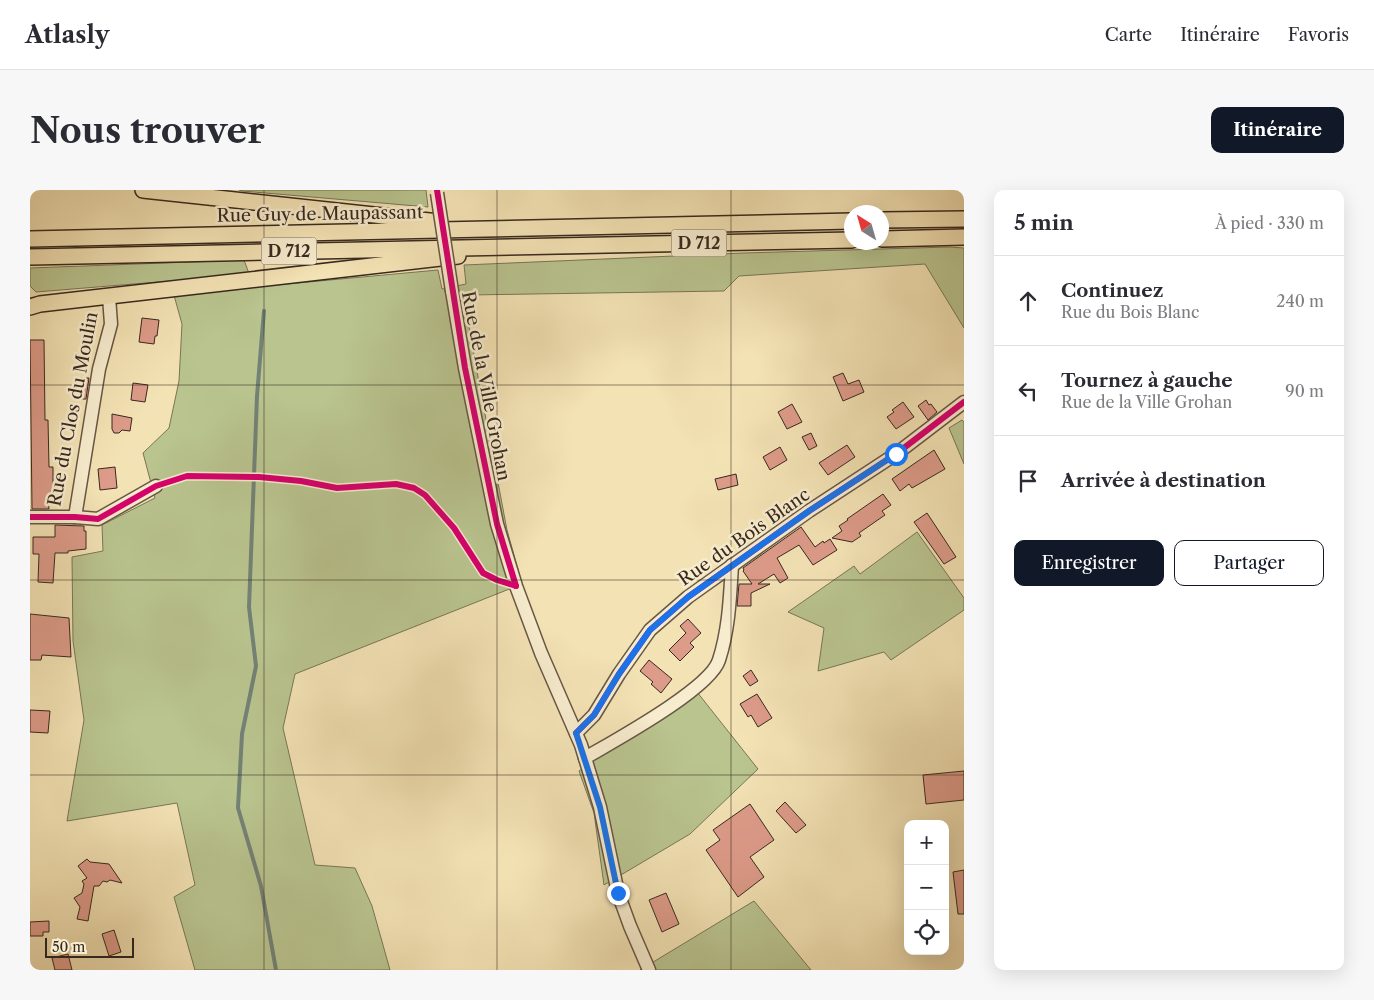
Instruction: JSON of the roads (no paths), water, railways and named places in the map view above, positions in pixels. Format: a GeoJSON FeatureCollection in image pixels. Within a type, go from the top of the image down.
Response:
{"type":"FeatureCollection","features":[{"type":"Feature","properties":{"kind":"main road"},"geometry":{"type":"LineString","coordinates":[[143,190],[495,229]]}},
{"type":"Feature","properties":{"kind":"main road"},"geometry":{"type":"LineString","coordinates":[[889,220],[964,219]]}},
{"type":"Feature","properties":{"kind":"main road","name":"Rue Guy de Maupassant"},"geometry":{"type":"LineString","coordinates":[[30,239],[844,221]]}},
{"type":"Feature","properties":{"kind":"main road"},"geometry":{"type":"LineString","coordinates":[[889,239],[964,237]]}},
{"type":"Feature","properties":{"kind":"main road","name":"Rue Guy de Maupassant"},"geometry":{"type":"LineString","coordinates":[[30,257],[844,240]]}},
{"type":"Feature","properties":{"kind":"main road"},"geometry":{"type":"LineString","coordinates":[[30,307],[40,304],[547,246]]}},
{"type":"Feature","properties":{"kind":"street","name":"Rue de la Ville Grohan"},"geometry":{"type":"LineString","coordinates":[[437,192],[465,368],[497,524],[516,586],[541,653],[585,758],[600,807],[618,893],[648,970]]}},
{"type":"Feature","properties":{"kind":"street","name":"Rue du Clos du Moulin"},"geometry":{"type":"LineString","coordinates":[[30,517],[75,516],[100,369],[111,324],[109,297]]}},
{"type":"Feature","properties":{"kind":"street","name":"Rue du Bois Blanc"},"geometry":{"type":"LineString","coordinates":[[576,733],[594,715],[619,674],[650,630],[688,597],[809,511],[896,454],[963,406]]}},
{"type":"Feature","properties":{"kind":"street"},"geometry":{"type":"LineString","coordinates":[[75,516],[98,519],[156,486]]}},
{"type":"Feature","properties":{"kind":"street"},"geometry":{"type":"LineString","coordinates":[[585,758],[669,707],[705,680],[719,662],[729,617],[732,565]]}},
{"type":"Feature","properties":{"kind":"waterway"},"geometry":{"type":"LineString","coordinates":[[264,311],[257,396],[249,607],[256,666],[242,734],[238,808],[261,886],[276,970]]}}]}
